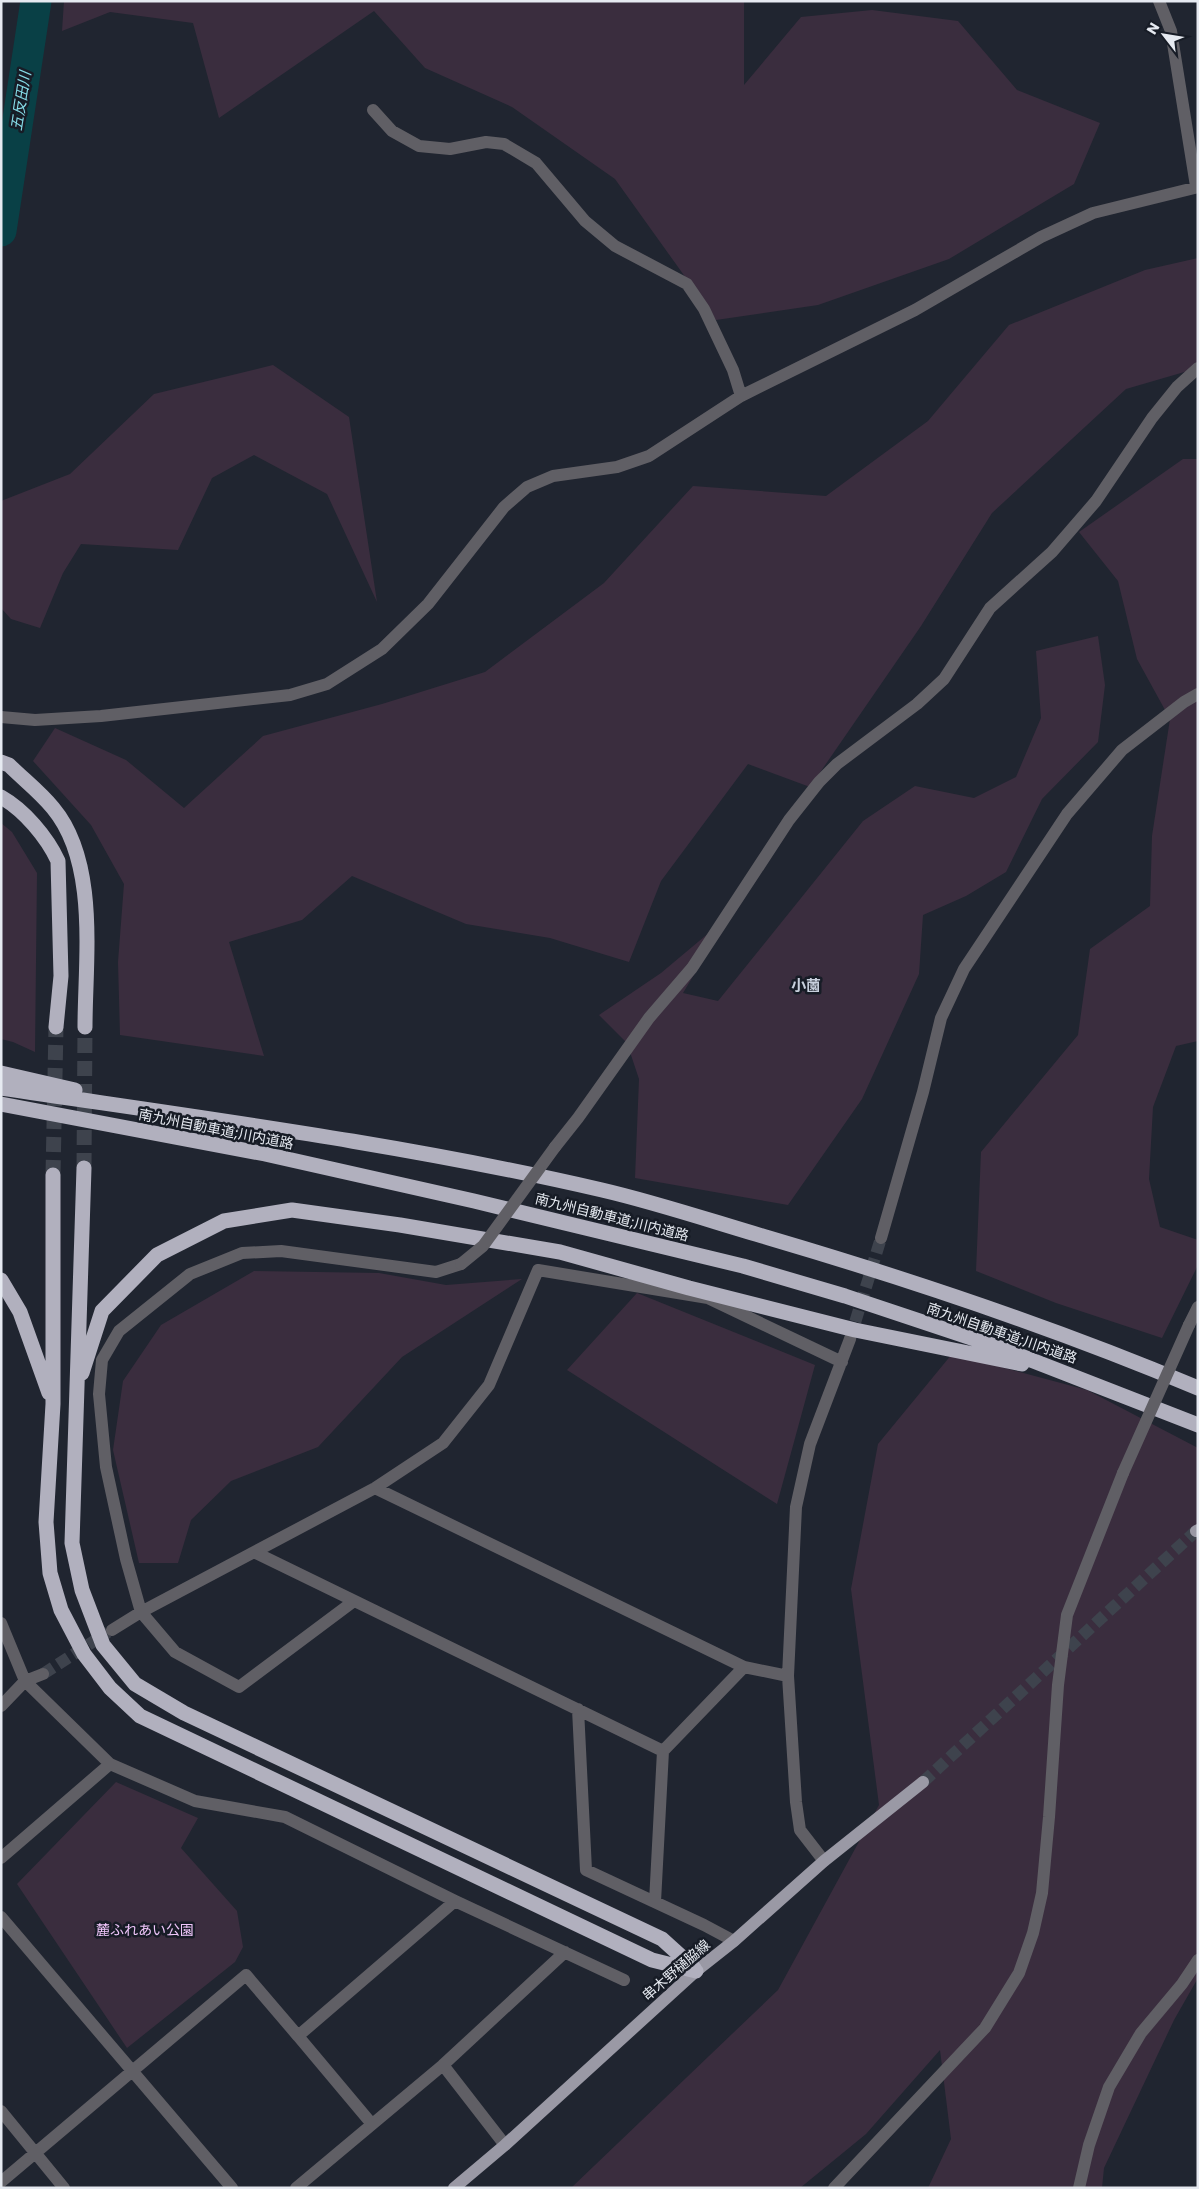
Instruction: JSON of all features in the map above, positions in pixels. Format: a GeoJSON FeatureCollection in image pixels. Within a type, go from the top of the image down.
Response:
{"type":"FeatureCollection","features":[{"type":"Feature","properties":{"kind":"highway"},"geometry":{"type":"LineString","coordinates":[[1,762],[9,765],[54,808],[73,841],[83,889],[88,928],[85,977],[86,1028]]}},
{"type":"Feature","properties":{"kind":"highway"},"geometry":{"type":"LineString","coordinates":[[1,797],[10,802],[30,822],[52,847],[58,861],[61,976],[56,1027]]}},
{"type":"Feature","properties":{"kind":"highway"},"geometry":{"type":"LineString","coordinates":[[1,1073],[70,1089],[288,1122],[439,1156]]}},
{"type":"Feature","properties":{"kind":"highway","name":"南九州自動車道;川内道路"},"geometry":{"type":"LineString","coordinates":[[1,1088],[321,1136],[439,1156],[605,1190],[856,1264],[1008,1313],[1198,1388]]}},
{"type":"Feature","properties":{"kind":"highway","name":"南九州自動車道;川内道路"},"geometry":{"type":"LineString","coordinates":[[1,1104],[265,1154],[474,1201],[743,1266],[862,1302],[986,1343],[1198,1425]]}},
{"type":"Feature","properties":{"kind":"highway"},"geometry":{"type":"LineString","coordinates":[[84,1168],[72,1543],[82,1590],[103,1645],[135,1684],[193,1717],[662,1939],[696,1970]]}},
{"type":"Feature","properties":{"kind":"highway"},"geometry":{"type":"LineString","coordinates":[[53,1176],[53,1404],[46,1522],[50,1572],[61,1610],[84,1654],[110,1688],[140,1716],[652,1960],[696,1970]]}},
{"type":"Feature","properties":{"kind":"highway"},"geometry":{"type":"LineString","coordinates":[[76,1394],[102,1311],[157,1255],[224,1221],[292,1210],[400,1225],[560,1252],[689,1288],[855,1330],[1070,1374]]}},
{"type":"Feature","properties":{"kind":"highway"},"geometry":{"type":"LineString","coordinates":[[1,1280],[20,1312],[53,1404]]}},
{"type":"Feature","properties":{"kind":"main road","name":"串木野樋脇線"},"geometry":{"type":"LineString","coordinates":[[454,2188],[505,2145],[696,1970],[734,1941],[824,1861],[923,1782]]}},
{"type":"Feature","properties":{"kind":"street"},"geometry":{"type":"LineString","coordinates":[[1,717],[35,720],[102,716],[290,695],[327,684],[382,650],[428,604],[504,507],[527,487],[553,476],[617,467],[649,456],[741,396],[916,310],[1041,237],[1093,213],[1197,187],[1171,31],[1159,1]]}},
{"type":"Feature","properties":{"kind":"street"},"geometry":{"type":"LineString","coordinates":[[373,110],[392,132],[419,146],[450,149],[486,142],[504,144],[536,163],[585,220],[615,246],[687,284],[708,318],[733,370],[741,396]]}},
{"type":"Feature","properties":{"kind":"street"},"geometry":{"type":"LineString","coordinates":[[354,1601],[239,1687],[175,1652],[141,1612],[126,1559],[106,1467],[99,1394],[102,1360],[119,1331],[190,1274],[242,1252],[281,1251],[436,1272],[461,1264],[483,1246],[649,1018],[692,968],[789,820],[837,764],[917,704],[944,679],[990,608],[1058,545],[1096,502],[1152,418],[1198,368]]}},
{"type":"Feature","properties":{"kind":"street"},"geometry":{"type":"LineString","coordinates":[[881,1238],[923,1092],[941,1018],[964,969],[1067,814],[1122,750],[1184,702],[1198,694]]}},
{"type":"Feature","properties":{"kind":"street"},"geometry":{"type":"LineString","coordinates":[[112,1630],[141,1612],[256,1553],[375,1488],[443,1443],[489,1385],[538,1270],[708,1298],[842,1362]]}},
{"type":"Feature","properties":{"kind":"street"},"geometry":{"type":"LineString","coordinates":[[834,2188],[985,2028],[1019,1973],[1033,1932],[1042,1893],[1058,1685],[1067,1615],[1123,1473],[1198,1307]]}},
{"type":"Feature","properties":{"kind":"street"},"geometry":{"type":"LineString","coordinates":[[824,1861],[800,1830],[796,1802],[788,1676],[796,1507],[810,1444],[850,1339]]}},
{"type":"Feature","properties":{"kind":"street"},"geometry":{"type":"LineString","coordinates":[[375,1488],[744,1667],[788,1676]]}},
{"type":"Feature","properties":{"kind":"street"},"geometry":{"type":"LineString","coordinates":[[256,1553],[663,1751]]}},
{"type":"Feature","properties":{"kind":"street"},"geometry":{"type":"LineString","coordinates":[[1,1623],[25,1681],[110,1764],[195,1801],[285,1817],[455,1901],[624,1980]]}},
{"type":"Feature","properties":{"kind":"street"},"geometry":{"type":"LineString","coordinates":[[655,1902],[663,1751],[744,1667]]}},
{"type":"Feature","properties":{"kind":"street"},"geometry":{"type":"LineString","coordinates":[[1,1706],[25,1681],[43,1674]]}},
{"type":"Feature","properties":{"kind":"street"},"geometry":{"type":"LineString","coordinates":[[578,1709],[586,1870],[734,1941]]}},
{"type":"Feature","properties":{"kind":"street"},"geometry":{"type":"LineString","coordinates":[[1,1858],[110,1764]]}},
{"type":"Feature","properties":{"kind":"street"},"geometry":{"type":"LineString","coordinates":[[298,2036],[455,1901]]}},
{"type":"Feature","properties":{"kind":"street"},"geometry":{"type":"LineString","coordinates":[[1,1916],[232,2188]]}},
{"type":"Feature","properties":{"kind":"street"},"geometry":{"type":"LineString","coordinates":[[296,2188],[371,2123],[443,2065],[565,1952]]}},
{"type":"Feature","properties":{"kind":"street"},"geometry":{"type":"LineString","coordinates":[[1079,2188],[1089,2145],[1109,2087],[1141,2033],[1192,1980],[1198,1960]]}},
{"type":"Feature","properties":{"kind":"street"},"geometry":{"type":"LineString","coordinates":[[1,2182],[246,1975],[371,2123]]}},
{"type":"Feature","properties":{"kind":"street"},"geometry":{"type":"LineString","coordinates":[[443,2065],[505,2145]]}},
{"type":"Feature","properties":{"kind":"street"},"geometry":{"type":"LineString","coordinates":[[1,2111],[64,2188]]}},
{"type":"Feature","properties":{"kind":"green space"},"geometry":{"type":"Polygon","coordinates":[[[64,1],[744,1],[744,85],[801,17],[872,10],[958,21],[1017,90],[1100,123],[1074,184],[949,259],[818,305],[716,320],[615,179],[512,107],[425,68],[374,11],[219,118],[193,23],[110,12],[62,31],[64,1]]]}},
{"type":"Feature","properties":{"kind":"green space"},"geometry":{"type":"Polygon","coordinates":[[[1198,258],[1198,368],[1126,389],[992,513],[921,626],[810,787],[748,764],[661,881],[629,962],[550,938],[466,924],[352,876],[302,920],[229,942],[264,1056],[120,1035],[118,962],[124,884],[91,825],[33,761],[55,728],[126,760],[184,808],[263,736],[382,704],[485,672],[604,583],[693,486],[826,496],[928,421],[1009,325],[1145,270],[1198,258]]]}},
{"type":"Feature","properties":{"kind":"green space"},"geometry":{"type":"Polygon","coordinates":[[[273,365],[349,417],[377,602],[327,494],[254,455],[212,478],[178,550],[81,544],[63,573],[40,628],[11,619],[1,608],[1,501],[70,474],[154,394],[273,365]]]}},
{"type":"Feature","properties":{"kind":"green space"},"geometry":{"type":"Polygon","coordinates":[[[1183,459],[1198,459],[1198,1041],[1176,1046],[1153,1107],[1149,1179],[1160,1227],[1198,1240],[1198,1265],[1162,1338],[1056,1303],[976,1271],[981,1152],[1078,1035],[1090,949],[1150,906],[1152,836],[1170,719],[1137,659],[1118,581],[1079,532],[1183,459]]]}},
{"type":"Feature","properties":{"kind":"green space"},"geometry":{"type":"Polygon","coordinates":[[[1098,636],[1105,685],[1098,742],[1042,799],[1006,872],[966,896],[923,915],[919,974],[862,1099],[788,1205],[635,1178],[639,1079],[627,1043],[599,1015],[661,973],[729,916],[683,993],[718,1001],[863,821],[915,786],[974,798],[1016,777],[1041,718],[1036,651],[1098,636]]]}},
{"type":"Feature","properties":{"kind":"green space"},"geometry":{"type":"Polygon","coordinates":[[[1,823],[12,832],[37,873],[35,1052],[1,1039],[1,823]]]}},
{"type":"Feature","properties":{"kind":"green space"},"geometry":{"type":"Polygon","coordinates":[[[254,1271],[379,1273],[446,1285],[522,1279],[402,1357],[318,1447],[231,1481],[191,1520],[178,1563],[139,1563],[113,1450],[123,1381],[161,1325],[254,1271]]]}},
{"type":"Feature","properties":{"kind":"green space"},"geometry":{"type":"Polygon","coordinates":[[[637,1293],[815,1365],[777,1504],[567,1370],[637,1293]]]}},
{"type":"Feature","properties":{"kind":"green space"},"geometry":{"type":"Polygon","coordinates":[[[952,1354],[1087,1390],[1198,1448],[1198,1978],[1174,2020],[1104,2168],[1102,2188],[928,2188],[951,2139],[940,2050],[866,2134],[800,2188],[571,2188],[778,1990],[879,1805],[851,1589],[878,1444],[952,1354]]]}},
{"type":"Feature","properties":{"kind":"green space","name":"麓ふれあい公園"},"geometry":{"type":"Polygon","coordinates":[[[116,1782],[198,1818],[181,1848],[237,1911],[243,1947],[235,1962],[127,2048],[17,1884],[116,1782]]]}},
{"type":"Feature","properties":{"kind":"waterway","name":"五反田川"},"geometry":{"type":"LineString","coordinates":[[1,231],[36,1]]}},
{"type":"Feature","properties":{"kind":"tunnel"},"geometry":{"type":"LineString","coordinates":[[53,1175],[56,1027]]}},
{"type":"Feature","properties":{"kind":"tunnel"},"geometry":{"type":"LineString","coordinates":[[84,1168],[85,1027]]}},
{"type":"Feature","properties":{"kind":"tunnel"},"geometry":{"type":"LineString","coordinates":[[850,1339],[881,1238]]}},
{"type":"Feature","properties":{"kind":"tunnel"},"geometry":{"type":"LineString","coordinates":[[923,1782],[1196,1531]]}},
{"type":"Feature","properties":{"kind":"tunnel"},"geometry":{"type":"LineString","coordinates":[[43,1674],[108,1632]]}},
{"type":"Feature","properties":{"kind":"district","name":"小薗"},"geometry":{"type":"Point","coordinates":[806,986]}}]}
